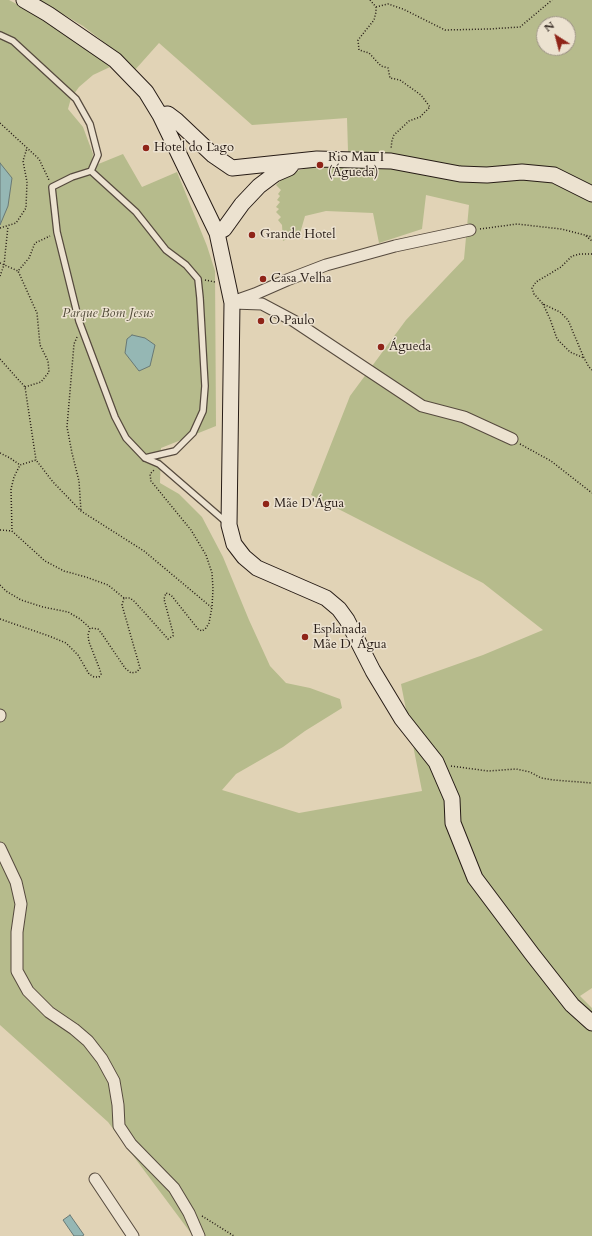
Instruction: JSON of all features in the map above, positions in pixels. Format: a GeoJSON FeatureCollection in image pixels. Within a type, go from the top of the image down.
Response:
{"type":"FeatureCollection","features":[{"type":"Feature","properties":{"kind":"main road"},"geometry":{"type":"LineString","coordinates":[[24,0],[48,14],[115,60],[146,92],[160,115],[217,233],[232,303],[230,525],[234,544],[238,550],[257,568],[326,598],[347,620],[373,671],[402,719],[436,762],[452,799],[453,823],[475,878],[572,1005],[592,1023]]}},
{"type":"Feature","properties":{"kind":"main road"},"geometry":{"type":"LineString","coordinates":[[160,115],[168,114],[213,155],[232,168],[251,167],[295,160],[317,159],[391,161],[460,174],[487,175],[522,172],[554,175],[592,194]]}},
{"type":"Feature","properties":{"kind":"main road"},"geometry":{"type":"LineString","coordinates":[[217,233],[224,228],[242,204],[259,186],[275,174],[289,168],[295,160]]}},
{"type":"Feature","properties":{"kind":"street"},"geometry":{"type":"LineString","coordinates":[[232,303],[326,265],[395,246],[470,230]]}},
{"type":"Feature","properties":{"kind":"street"},"geometry":{"type":"LineString","coordinates":[[232,303],[262,304],[294,321],[422,406],[464,417],[512,439]]}},
{"type":"Feature","properties":{"kind":"street"},"geometry":{"type":"LineString","coordinates":[[0,848],[16,882],[22,904],[17,932],[17,971],[28,991],[49,1012],[74,1029],[88,1041],[102,1059],[114,1081],[118,1105],[119,1126],[132,1144],[174,1188],[189,1213],[199,1236]]}},
{"type":"Feature","properties":{"kind":"street"},"geometry":{"type":"LineString","coordinates":[[95,1179],[133,1236]]}},
{"type":"Feature","properties":{"kind":"lane"},"geometry":{"type":"LineString","coordinates":[[0,35],[13,42],[76,100],[90,124],[98,155],[90,171],[72,177],[52,187],[58,232],[81,327],[115,417],[126,438],[145,458],[159,464],[230,525]]}},
{"type":"Feature","properties":{"kind":"lane"},"geometry":{"type":"LineString","coordinates":[[90,171],[136,212],[166,250],[186,265],[198,279],[202,359],[205,386],[203,411],[193,433],[175,451],[145,458]]}},
{"type":"Feature","properties":{"kind":"path"},"geometry":{"type":"LineString","coordinates":[[370,0],[376,7],[376,12],[374,20],[358,40],[359,50],[369,53],[381,66],[388,68],[390,78],[400,80],[421,95],[430,107],[420,117],[409,121],[394,135],[392,140],[391,161]]}},
{"type":"Feature","properties":{"kind":"path"},"geometry":{"type":"LineString","coordinates":[[376,7],[388,4],[403,9],[445,30],[489,29],[520,27],[552,0]]}},
{"type":"Feature","properties":{"kind":"path"},"geometry":{"type":"LineString","coordinates":[[0,123],[39,159],[52,187]]}},
{"type":"Feature","properties":{"kind":"path"},"geometry":{"type":"LineString","coordinates":[[0,228],[16,223],[26,208],[27,182],[23,161],[27,148]]}},
{"type":"Feature","properties":{"kind":"path"},"geometry":{"type":"LineString","coordinates":[[470,230],[517,224],[561,229],[592,237]]}},
{"type":"Feature","properties":{"kind":"path"},"geometry":{"type":"LineString","coordinates":[[0,276],[4,265],[8,226]]}},
{"type":"Feature","properties":{"kind":"path"},"geometry":{"type":"LineString","coordinates":[[18,271],[29,258],[35,243],[58,232]]}},
{"type":"Feature","properties":{"kind":"path"},"geometry":{"type":"LineString","coordinates":[[585,235],[592,241]]}},
{"type":"Feature","properties":{"kind":"path"},"geometry":{"type":"LineString","coordinates":[[584,358],[570,352],[557,339],[543,304],[534,294],[532,288],[536,282],[561,268],[572,256],[592,254]]}},
{"type":"Feature","properties":{"kind":"path"},"geometry":{"type":"LineString","coordinates":[[0,263],[18,271],[37,313],[40,345],[48,361],[48,372],[41,382],[25,388]]}},
{"type":"Feature","properties":{"kind":"path"},"geometry":{"type":"LineString","coordinates":[[198,279],[227,284]]}},
{"type":"Feature","properties":{"kind":"path"},"geometry":{"type":"LineString","coordinates":[[543,304],[560,312],[568,320],[584,358],[592,370]]}},
{"type":"Feature","properties":{"kind":"path"},"geometry":{"type":"LineString","coordinates":[[81,327],[74,344],[67,427],[79,481],[81,511]]}},
{"type":"Feature","properties":{"kind":"path"},"geometry":{"type":"LineString","coordinates":[[0,359],[25,388],[36,460],[53,482],[81,511],[144,551],[212,607]]}},
{"type":"Feature","properties":{"kind":"path"},"geometry":{"type":"LineString","coordinates":[[512,439],[551,461],[592,493]]}},
{"type":"Feature","properties":{"kind":"path"},"geometry":{"type":"LineString","coordinates":[[0,453],[20,465]]}},
{"type":"Feature","properties":{"kind":"path"},"geometry":{"type":"LineString","coordinates":[[12,531],[11,488],[14,476],[20,465],[36,460]]}},
{"type":"Feature","properties":{"kind":"path"},"geometry":{"type":"LineString","coordinates":[[0,530],[12,531],[45,561],[64,571],[108,585],[124,598],[130,598],[168,639],[173,636],[164,600],[166,593],[171,595],[198,629],[202,630],[206,628],[209,623],[212,607],[212,573],[206,555],[191,530],[151,481],[150,474],[156,468],[160,467],[167,471]]}},
{"type":"Feature","properties":{"kind":"path"},"geometry":{"type":"LineString","coordinates":[[0,585],[6,591],[21,600],[43,607],[68,612],[80,619],[90,628],[98,629],[125,668],[131,673],[137,672],[140,668],[122,605],[124,598]]}},
{"type":"Feature","properties":{"kind":"path"},"geometry":{"type":"LineString","coordinates":[[0,620],[49,636],[66,644],[78,655],[89,674],[94,677],[99,677],[101,674],[100,670],[89,642],[88,635],[90,628]]}},
{"type":"Feature","properties":{"kind":"path"},"geometry":{"type":"LineString","coordinates":[[436,762],[488,771],[516,769],[530,772],[541,778],[592,783]]}},
{"type":"Feature","properties":{"kind":"path"},"geometry":{"type":"LineString","coordinates":[[189,1213],[202,1216],[234,1236]]}},
{"type":"Feature","properties":{"kind":"green space","name":"Parque Bom Jesus"},"geometry":{"type":"Polygon","coordinates":[[[0,0],[9,0],[43,18],[79,42],[110,67],[93,75],[79,87],[71,98],[68,109],[83,127],[93,154],[91,167],[123,154],[142,187],[177,172],[207,246],[215,271],[216,426],[161,448],[160,483],[179,494],[202,517],[223,557],[270,666],[286,683],[310,688],[340,699],[342,708],[305,731],[283,747],[236,774],[222,790],[299,813],[422,791],[401,684],[483,655],[543,630],[483,583],[311,495],[350,396],[406,320],[464,259],[469,205],[426,195],[422,229],[379,243],[373,213],[326,211],[305,216],[299,237],[291,237],[283,241],[282,225],[278,220],[281,217],[276,212],[279,209],[276,207],[280,202],[277,200],[280,196],[278,194],[281,190],[276,185],[284,177],[314,166],[347,165],[347,118],[252,125],[159,43],[134,71],[110,47],[83,26],[39,0],[592,0],[592,988],[580,996],[592,1008],[592,1236],[193,1236],[108,1122],[0,1025],[0,0]]]}},
{"type":"Feature","properties":{"kind":"water"},"geometry":{"type":"Polygon","coordinates":[[[0,163],[12,178],[8,206],[0,225],[0,163]]]}},
{"type":"Feature","properties":{"kind":"water"},"geometry":{"type":"Polygon","coordinates":[[[132,335],[145,338],[155,345],[150,366],[139,371],[125,353],[127,339],[132,335]]]}},
{"type":"Feature","properties":{"kind":"water"},"geometry":{"type":"Polygon","coordinates":[[[70,1215],[84,1235],[74,1236],[63,1220],[70,1215]]]}},
{"type":"Feature","properties":{"kind":"place","name":"Hotel do Lago"},"geometry":{"type":"Point","coordinates":[146,148]}},
{"type":"Feature","properties":{"kind":"place","name":"Rio Mau I (Águeda)"},"geometry":{"type":"Point","coordinates":[320,165]}},
{"type":"Feature","properties":{"kind":"place","name":"Grande Hotel"},"geometry":{"type":"Point","coordinates":[252,235]}},
{"type":"Feature","properties":{"kind":"place","name":"Casa Velha"},"geometry":{"type":"Point","coordinates":[263,279]}},
{"type":"Feature","properties":{"kind":"place","name":"O Paulo"},"geometry":{"type":"Point","coordinates":[261,321]}},
{"type":"Feature","properties":{"kind":"place","name":"Águeda"},"geometry":{"type":"Point","coordinates":[381,347]}},
{"type":"Feature","properties":{"kind":"place","name":"Mãe D'Água"},"geometry":{"type":"Point","coordinates":[266,504]}},
{"type":"Feature","properties":{"kind":"place","name":"Esplanada Mãe D' Água"},"geometry":{"type":"Point","coordinates":[305,637]}}]}
